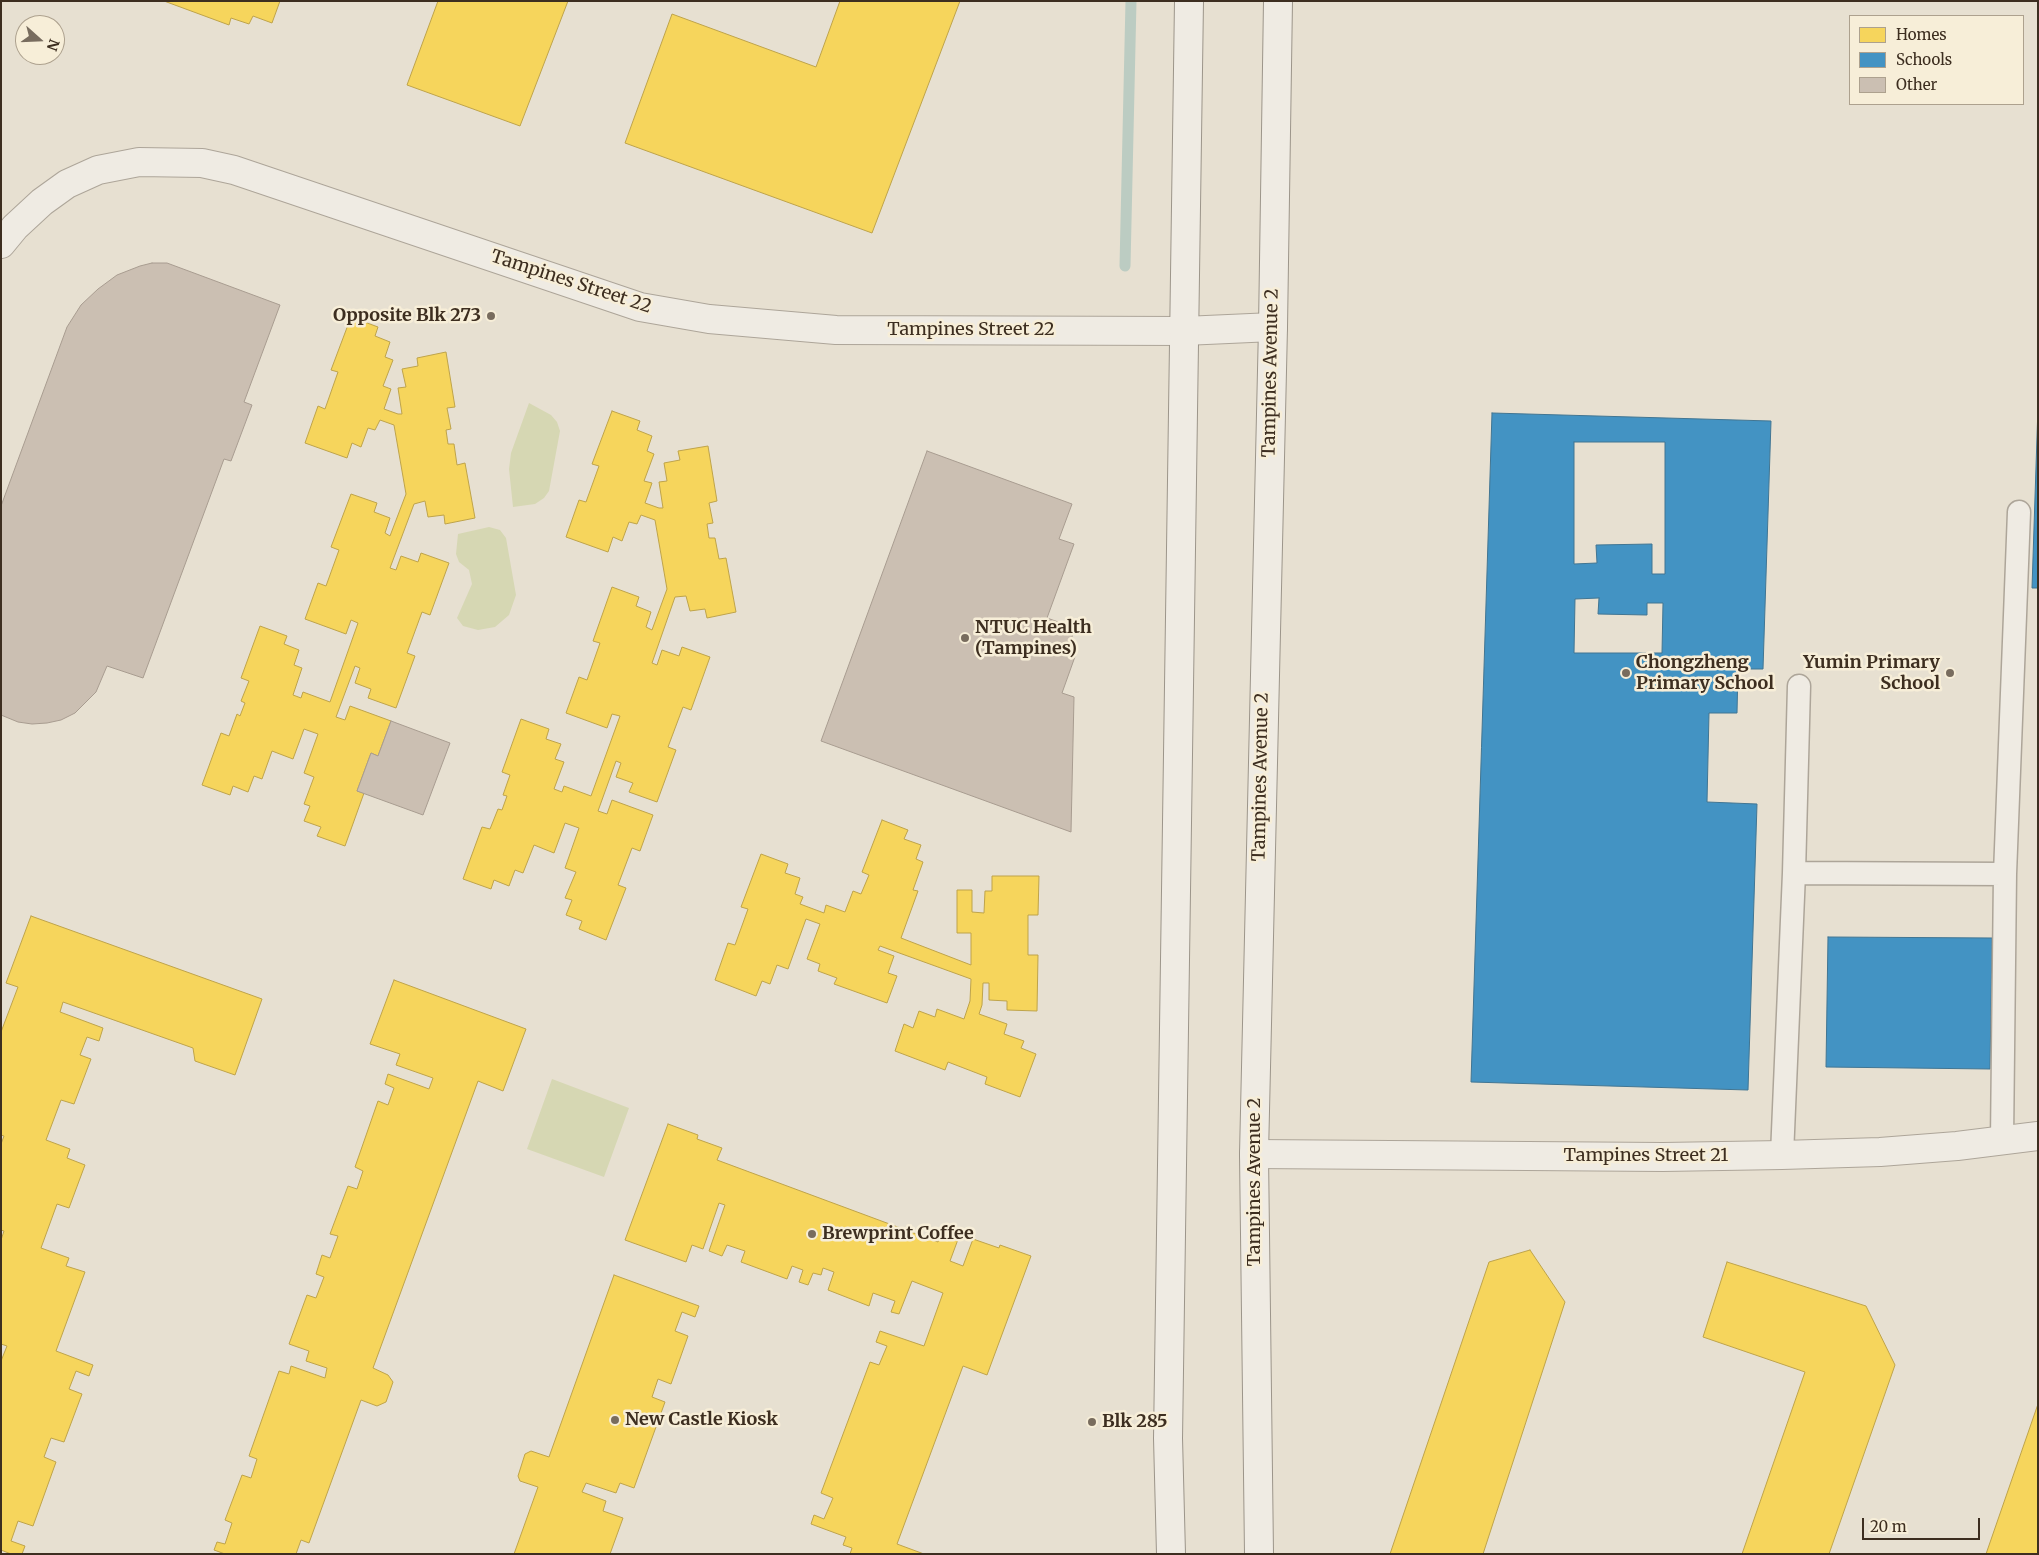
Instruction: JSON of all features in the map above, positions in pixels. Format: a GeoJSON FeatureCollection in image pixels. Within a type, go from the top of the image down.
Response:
{"type":"FeatureCollection","features":[{"type":"Feature","properties":{"kind":"main road"},"geometry":{"type":"LineString","coordinates":[[1171,1554],[1168,1438],[1189,1]]}},
{"type":"Feature","properties":{"kind":"main road","name":"Tampines Avenue 2"},"geometry":{"type":"LineString","coordinates":[[1259,1554],[1254,1154],[1273,327],[1278,1]]}},
{"type":"Feature","properties":{"kind":"main road","name":"Tampines Street 22"},"geometry":{"type":"LineString","coordinates":[[1,244],[15,227],[42,202],[68,184],[98,170],[139,162],[202,163],[234,170],[640,307],[709,319],[836,330],[1184,330],[1273,327]]}},
{"type":"Feature","properties":{"kind":"main road","name":"Tampines Street 21"},"geometry":{"type":"LineString","coordinates":[[1254,1154],[1663,1157],[1782,1155],[1880,1152],[1957,1146],[2038,1136]]}},
{"type":"Feature","properties":{"kind":"lane"},"geometry":{"type":"LineString","coordinates":[[2002,1140],[2005,874],[2019,512]]}},
{"type":"Feature","properties":{"kind":"lane"},"geometry":{"type":"LineString","coordinates":[[1782,1155],[1794,873],[1799,686]]}},
{"type":"Feature","properties":{"kind":"lane"},"geometry":{"type":"LineString","coordinates":[[1794,873],[2005,874]]}},
{"type":"Feature","properties":{"kind":"green space"},"geometry":{"type":"Polygon","coordinates":[[[529,403],[551,415],[557,422],[560,431],[549,491],[544,498],[535,504],[513,507],[509,469],[511,453],[529,403]]]}},
{"type":"Feature","properties":{"kind":"green space"},"geometry":{"type":"Polygon","coordinates":[[[489,527],[500,530],[506,538],[516,595],[509,615],[495,627],[478,630],[463,626],[457,618],[472,584],[469,570],[459,562],[456,554],[458,534],[489,527]]]}},
{"type":"Feature","properties":{"kind":"green space"},"geometry":{"type":"Polygon","coordinates":[[[552,1079],[629,1108],[604,1177],[527,1149],[552,1079]]]}},
{"type":"Feature","properties":{"kind":"building: Homes"},"geometry":{"type":"Polygon","coordinates":[[[164,1],[280,1],[272,23],[253,16],[249,24],[231,18],[229,25],[164,1]]]}},
{"type":"Feature","properties":{"kind":"building: Homes"},"geometry":{"type":"Polygon","coordinates":[[[438,1],[568,1],[520,126],[407,85],[438,1]]]}},
{"type":"Feature","properties":{"kind":"building: Homes"},"geometry":{"type":"Polygon","coordinates":[[[840,1],[960,1],[872,233],[625,143],[672,14],[816,67],[840,1]]]}},
{"type":"Feature","properties":{"kind":"building: Homes"},"geometry":{"type":"Polygon","coordinates":[[[351,317],[378,327],[375,336],[390,342],[385,357],[393,360],[383,386],[391,389],[384,409],[402,414],[398,388],[406,387],[402,369],[418,366],[417,358],[446,352],[455,407],[447,408],[451,429],[446,430],[448,444],[454,444],[457,465],[465,463],[475,518],[445,524],[444,515],[428,517],[425,501],[414,504],[390,568],[396,570],[401,556],[418,562],[421,553],[449,563],[430,615],[422,612],[407,653],[415,656],[396,708],[368,698],[371,689],[355,683],[360,668],[355,666],[336,717],[345,720],[350,706],[391,721],[378,756],[371,753],[357,791],[364,793],[345,846],[317,836],[321,827],[304,821],[310,806],[304,804],[314,777],[304,773],[318,734],[304,729],[293,759],[272,751],[262,779],[254,776],[248,792],[233,786],[230,795],[202,785],[221,733],[229,736],[237,714],[240,716],[245,703],[241,701],[249,681],[241,678],[260,626],[287,636],[284,644],[299,650],[294,665],[302,668],[293,695],[301,698],[303,692],[330,702],[358,623],[351,620],[346,634],[305,619],[318,583],[326,586],[339,550],[331,547],[351,494],[377,503],[374,512],[390,518],[385,533],[390,536],[406,494],[394,425],[380,420],[375,430],[368,428],[361,447],[352,443],[347,458],[305,443],[318,406],[325,409],[338,372],[331,370],[351,317]]]}},
{"type":"Feature","properties":{"kind":"building: Homes"},"geometry":{"type":"Polygon","coordinates":[[[612,411],[640,421],[637,430],[652,436],[647,451],[654,454],[644,481],[652,483],[645,503],[663,508],[659,482],[667,481],[664,463],[680,460],[678,451],[708,446],[717,501],[709,503],[713,523],[707,524],[709,538],[715,538],[719,559],[726,558],[736,612],[707,618],[705,609],[690,611],[686,596],[675,597],[652,663],[657,665],[662,650],[679,656],[682,647],[710,657],[691,710],[683,707],[668,747],[676,750],[657,802],[629,792],[633,783],[616,777],[621,763],[616,761],[598,811],[607,814],[612,800],[653,815],[640,851],[632,848],[618,885],[626,888],[606,940],[579,929],[582,921],[566,915],[572,900],[565,898],[576,872],[565,868],[579,828],[565,823],[554,853],[534,845],[523,873],[515,870],[509,886],[494,880],[491,889],[463,879],[482,827],[490,829],[498,809],[502,810],[507,796],[503,795],[510,775],[502,772],[521,719],[549,729],[546,739],[561,744],[555,759],[564,762],[554,789],[562,792],[564,786],[591,796],[620,716],[612,714],[607,728],[566,713],[579,677],[587,680],[600,643],[593,641],[612,587],[639,597],[636,606],[651,612],[646,627],[652,630],[667,589],[655,520],[641,515],[637,524],[629,522],[622,541],[613,537],[608,552],[566,537],[579,500],[586,502],[599,466],[592,464],[612,411]]]}},
{"type":"Feature","properties":{"kind":"building: Homes"},"geometry":{"type":"Polygon","coordinates":[[[882,820],[908,830],[904,839],[921,845],[916,859],[923,862],[913,890],[918,891],[901,938],[971,965],[971,933],[957,933],[957,890],[972,890],[972,912],[984,913],[985,891],[992,891],[992,876],[1039,876],[1038,915],[1028,915],[1028,955],[1038,955],[1037,1011],[1007,1010],[1007,1001],[989,1000],[989,983],[983,983],[982,1005],[979,1014],[1007,1024],[1004,1034],[1024,1041],[1021,1048],[1036,1054],[1020,1097],[985,1084],[987,1077],[948,1062],[945,1070],[895,1051],[904,1024],[913,1028],[919,1011],[935,1017],[937,1009],[964,1019],[970,1001],[971,979],[880,946],[878,950],[894,956],[888,973],[897,976],[887,1003],[834,984],[837,978],[818,971],[820,964],[807,959],[820,924],[806,919],[788,969],[777,965],[770,984],[762,981],[756,996],[715,980],[728,943],[735,945],[748,909],[741,907],[761,854],[788,864],[785,873],[800,878],[795,894],[803,897],[800,904],[824,913],[826,905],[845,912],[853,891],[861,894],[869,875],[862,872],[882,820]]]}},
{"type":"Feature","properties":{"kind":"building: Homes"},"geometry":{"type":"Polygon","coordinates":[[[31,916],[262,999],[235,1075],[195,1061],[193,1048],[63,1002],[60,1012],[103,1028],[99,1041],[87,1037],[80,1055],[91,1059],[74,1104],[61,1100],[46,1140],[70,1149],[67,1158],[85,1165],[69,1208],[57,1204],[41,1248],[69,1258],[66,1266],[85,1272],[56,1351],[93,1365],[89,1376],[76,1371],[69,1389],[82,1394],[64,1442],[51,1438],[44,1457],[56,1462],[33,1526],[18,1521],[11,1541],[25,1546],[22,1554],[11,1554],[1,1550],[1,1361],[7,1346],[1,1344],[1,1240],[4,1231],[1,1230],[1,1144],[4,1136],[1,1135],[1,1032],[18,987],[6,983],[31,916]]]}},
{"type":"Feature","properties":{"kind":"building: Homes"},"geometry":{"type":"Polygon","coordinates":[[[394,980],[526,1029],[503,1091],[478,1081],[373,1368],[388,1375],[393,1382],[386,1402],[377,1406],[361,1400],[309,1543],[301,1540],[296,1554],[225,1554],[214,1550],[217,1542],[225,1544],[232,1523],[225,1520],[242,1475],[251,1478],[257,1459],[249,1456],[279,1371],[289,1374],[291,1366],[325,1378],[327,1368],[306,1361],[309,1351],[289,1344],[307,1295],[316,1298],[324,1277],[316,1274],[322,1255],[330,1258],[338,1236],[330,1234],[348,1186],[357,1189],[363,1171],[355,1167],[378,1101],[388,1105],[394,1088],[385,1084],[388,1074],[429,1089],[433,1078],[396,1065],[400,1054],[370,1044],[394,980]]]}},
{"type":"Feature","properties":{"kind":"building: Homes"},"geometry":{"type":"Polygon","coordinates":[[[668,1124],[698,1135],[697,1139],[722,1148],[717,1160],[938,1242],[943,1228],[960,1234],[950,1261],[963,1266],[973,1239],[999,1248],[1000,1245],[1031,1256],[987,1375],[963,1366],[897,1544],[924,1554],[850,1554],[852,1548],[843,1545],[846,1537],[811,1524],[814,1515],[824,1519],[833,1498],[821,1493],[870,1362],[879,1365],[887,1346],[876,1342],[880,1331],[924,1346],[943,1293],[912,1281],[899,1314],[891,1312],[895,1301],[873,1293],[869,1306],[828,1290],[834,1272],[823,1268],[821,1275],[813,1273],[808,1285],[799,1282],[803,1270],[792,1266],[787,1279],[741,1262],[745,1251],[727,1245],[722,1256],[709,1251],[725,1205],[719,1203],[703,1249],[692,1245],[686,1262],[625,1240],[668,1124]]]}},
{"type":"Feature","properties":{"kind":"building: Homes"},"geometry":{"type":"Polygon","coordinates":[[[1530,1250],[1565,1302],[1483,1554],[1390,1554],[1489,1262],[1530,1250]]]}},
{"type":"Feature","properties":{"kind":"building: Homes"},"geometry":{"type":"Polygon","coordinates":[[[1727,1262],[1866,1306],[1895,1365],[1829,1554],[1742,1554],[1805,1372],[1703,1337],[1727,1262]]]}},
{"type":"Feature","properties":{"kind":"building: Homes"},"geometry":{"type":"Polygon","coordinates":[[[614,1275],[699,1306],[695,1317],[682,1312],[675,1331],[688,1336],[671,1384],[658,1379],[652,1397],[665,1402],[634,1488],[620,1483],[616,1493],[586,1483],[582,1492],[606,1501],[603,1511],[623,1518],[610,1554],[514,1554],[538,1487],[520,1481],[518,1476],[525,1454],[531,1451],[549,1457],[614,1275]]]}},
{"type":"Feature","properties":{"kind":"building: Homes"},"geometry":{"type":"Polygon","coordinates":[[[2038,1404],[2038,1554],[1986,1554],[2038,1404]]]}},
{"type":"Feature","properties":{"kind":"building: Schools"},"geometry":{"type":"Polygon","coordinates":[[[2038,407],[2038,588],[2032,588],[2038,407]]]}},
{"type":"Feature","properties":{"kind":"building: Schools"},"geometry":{"type":"Polygon","coordinates":[[[1492,413],[1771,421],[1763,669],[1738,669],[1737,713],[1709,713],[1707,802],[1757,804],[1748,1090],[1471,1082],[1492,413]],[[1574,442],[1574,564],[1597,563],[1596,545],[1652,544],[1652,574],[1665,574],[1665,442],[1574,442]],[[1599,598],[1575,599],[1574,653],[1662,653],[1663,603],[1647,603],[1647,615],[1598,614],[1599,598]]]}},
{"type":"Feature","properties":{"kind":"building: Schools"},"geometry":{"type":"Polygon","coordinates":[[[1828,937],[1992,938],[1990,1069],[1826,1067],[1828,937]]]}},
{"type":"Feature","properties":{"kind":"building: Other"},"geometry":{"type":"Polygon","coordinates":[[[152,263],[167,263],[280,305],[244,402],[252,405],[231,461],[224,459],[143,678],[107,666],[96,692],[75,713],[61,720],[47,723],[32,724],[18,722],[1,715],[1,506],[67,327],[81,305],[98,289],[117,275],[152,263]]]}},
{"type":"Feature","properties":{"kind":"building: Other","name":"NTUC Health (Tampines)"},"geometry":{"type":"Polygon","coordinates":[[[927,451],[1072,504],[1059,539],[1074,544],[1047,618],[1075,628],[1068,648],[1077,651],[1062,693],[1074,697],[1071,832],[821,741],[927,451]]]}},
{"type":"Feature","properties":{"kind":"building: Other"},"geometry":{"type":"Polygon","coordinates":[[[391,721],[450,743],[423,815],[357,791],[371,753],[378,756],[391,721]]]}},
{"type":"Feature","properties":{"kind":"waterway"},"geometry":{"type":"LineString","coordinates":[[1125,266],[1131,1]]}},
{"type":"Feature","properties":{"kind":"place","name":"Opposite Blk 273"},"geometry":{"type":"Point","coordinates":[491,316]}},
{"type":"Feature","properties":{"kind":"place","name":"NTUC Health (Tampines)"},"geometry":{"type":"Point","coordinates":[965,638]}},
{"type":"Feature","properties":{"kind":"place","name":"Chongzheng Primary School"},"geometry":{"type":"Point","coordinates":[1626,673]}},
{"type":"Feature","properties":{"kind":"place","name":"Yumin Primary School"},"geometry":{"type":"Point","coordinates":[1950,673]}},
{"type":"Feature","properties":{"kind":"place","name":"Brewprint Coffee"},"geometry":{"type":"Point","coordinates":[812,1234]}},
{"type":"Feature","properties":{"kind":"place","name":"New Castle Kiosk"},"geometry":{"type":"Point","coordinates":[615,1420]}},
{"type":"Feature","properties":{"kind":"place","name":"Blk 285"},"geometry":{"type":"Point","coordinates":[1092,1422]}}]}
